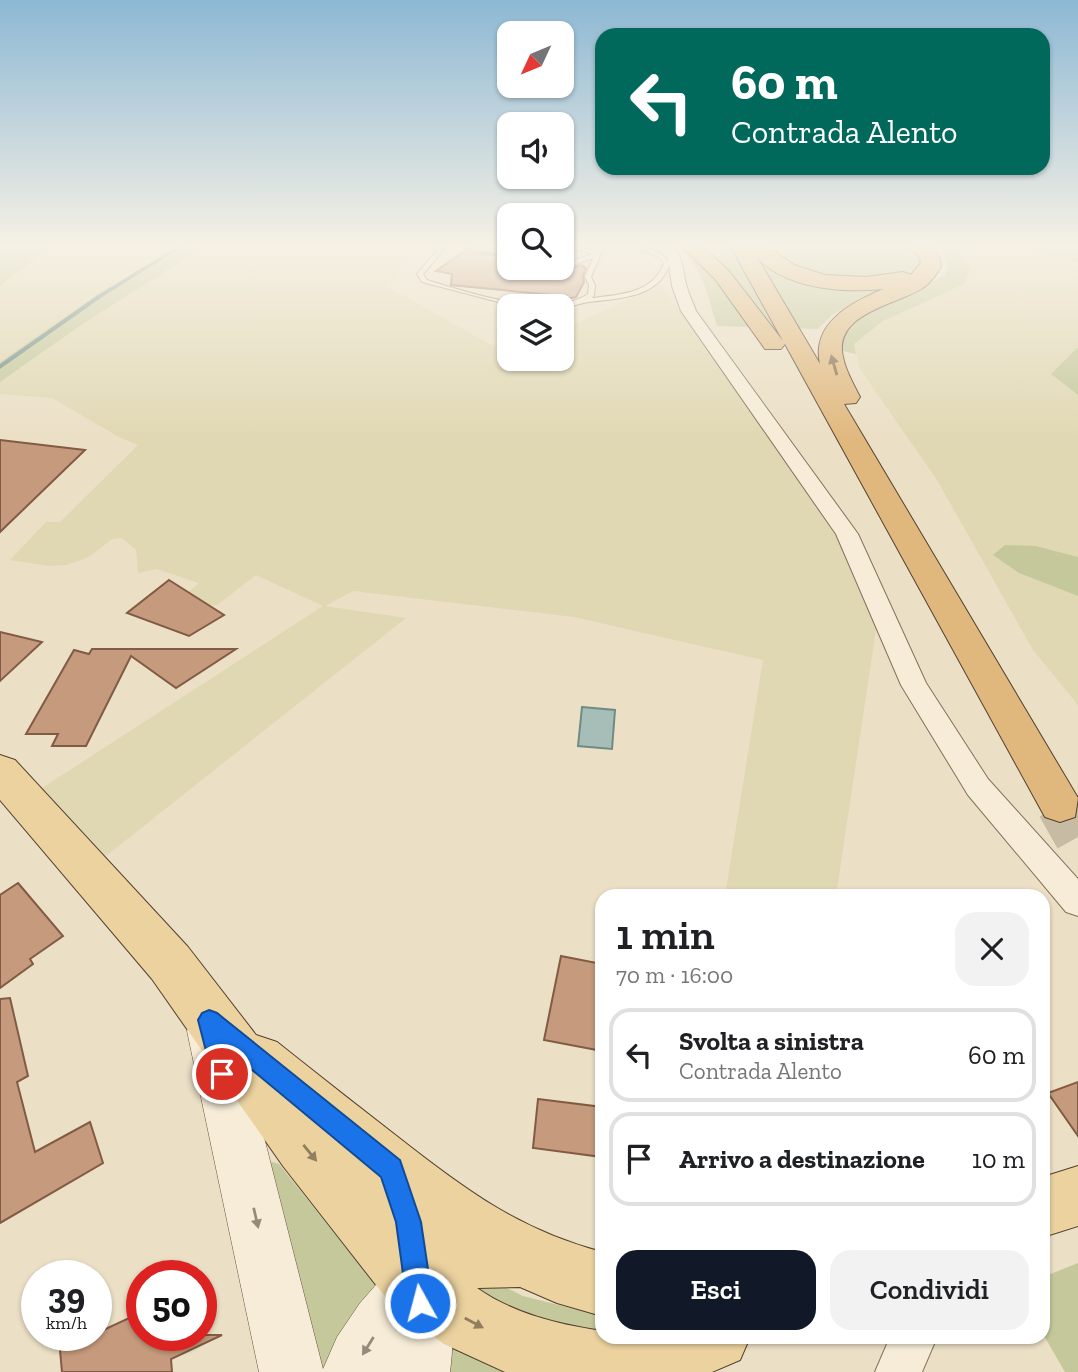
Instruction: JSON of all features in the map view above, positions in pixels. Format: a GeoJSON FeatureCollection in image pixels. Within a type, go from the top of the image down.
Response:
{"type":"FeatureCollection","features":[{"type":"Feature","properties":{"kind":"highway"},"geometry":{"type":"LineString","coordinates":[[749,311],[789,365],[816,408],[846,430]]}},
{"type":"Feature","properties":{"kind":"highway"},"geometry":{"type":"LineString","coordinates":[[778,311],[1060,805]]}},
{"type":"Feature","properties":{"kind":"highway"},"geometry":{"type":"LineString","coordinates":[[846,430],[851,406],[831,357],[830,341],[836,330],[859,311]]}},
{"type":"Feature","properties":{"kind":"main road"},"geometry":{"type":"LineString","coordinates":[[0,771],[170,963],[209,1020],[304,1145],[417,1285],[467,1321],[547,1355],[626,1371],[698,1344]]}},
{"type":"Feature","properties":{"kind":"main road"},"geometry":{"type":"LineString","coordinates":[[209,1020],[391,1169],[450,1213],[519,1256],[564,1274],[595,1282]]}},
{"type":"Feature","properties":{"kind":"main road"},"geometry":{"type":"LineString","coordinates":[[209,1020],[291,1372]]}},
{"type":"Feature","properties":{"kind":"main road"},"geometry":{"type":"LineString","coordinates":[[391,1169],[408,1222],[417,1285],[423,1338],[418,1372]]}},
{"type":"Feature","properties":{"kind":"main road"},"geometry":{"type":"LineString","coordinates":[[1050,1205],[1078,1196]]}},
{"type":"Feature","properties":{"kind":"main road"},"geometry":{"type":"LineString","coordinates":[[354,1372],[366,1347],[382,1325],[417,1285],[440,1268],[464,1258],[485,1254],[519,1256]]}},
{"type":"Feature","properties":{"kind":"street"},"geometry":{"type":"LineString","coordinates":[[689,311],[848,534],[915,685],[978,788],[1078,902]]}},
{"type":"Feature","properties":{"kind":"street"},"geometry":{"type":"LineString","coordinates":[[898,1372],[911,1344]]}},
{"type":"Feature","properties":{"kind":"shaded area"},"geometry":{"type":"Polygon","coordinates":[[[0,311],[73,311],[0,362],[0,311]]]}},
{"type":"Feature","properties":{"kind":"shaded area"},"geometry":{"type":"Polygon","coordinates":[[[103,311],[431,311],[497,348],[497,371],[574,371],[574,324],[602,311],[680,311],[843,536],[879,610],[837,889],[726,889],[763,660],[574,617],[353,591],[325,606],[406,618],[106,856],[42,788],[323,606],[256,575],[216,606],[181,598],[199,583],[157,569],[138,573],[136,550],[122,538],[112,539],[89,557],[67,565],[50,566],[10,560],[46,522],[60,522],[138,445],[52,398],[0,394],[0,382],[103,311]]]}},
{"type":"Feature","properties":{"kind":"shaded area"},"geometry":{"type":"Polygon","coordinates":[[[903,311],[1078,311],[1078,348],[1051,374],[1078,395],[1078,557],[1036,546],[1019,573],[1078,596],[1078,705],[1033,650],[937,480],[860,369],[854,344],[883,320],[903,311]]]}},
{"type":"Feature","properties":{"kind":"green space"},"geometry":{"type":"Polygon","coordinates":[[[73,311],[103,311],[0,382],[0,362],[73,311]]]}},
{"type":"Feature","properties":{"kind":"green space"},"geometry":{"type":"Polygon","coordinates":[[[713,311],[840,311],[818,329],[717,326],[713,311]]]}},
{"type":"Feature","properties":{"kind":"green space"},"geometry":{"type":"Polygon","coordinates":[[[875,311],[905,311],[883,321],[854,344],[856,354],[839,350],[838,342],[861,318],[875,311]]]}},
{"type":"Feature","properties":{"kind":"green space"},"geometry":{"type":"Polygon","coordinates":[[[1078,348],[1078,395],[1051,374],[1078,348]]]}},
{"type":"Feature","properties":{"kind":"green space"},"geometry":{"type":"Polygon","coordinates":[[[1005,545],[1036,546],[1078,557],[1078,596],[1019,573],[993,555],[1005,545]]]}},
{"type":"Feature","properties":{"kind":"green space"},"geometry":{"type":"Polygon","coordinates":[[[272,1162],[279,1164],[382,1293],[331,1372],[304,1372],[267,1166],[272,1162]]]}},
{"type":"Feature","properties":{"kind":"green space"},"geometry":{"type":"Polygon","coordinates":[[[1078,1263],[1078,1372],[1065,1372],[1049,1344],[1050,1274],[1078,1263]]]}},
{"type":"Feature","properties":{"kind":"green space"},"geometry":{"type":"Polygon","coordinates":[[[451,1277],[495,1282],[523,1296],[595,1314],[595,1337],[537,1329],[451,1277]]]}},
{"type":"Feature","properties":{"kind":"green space"},"geometry":{"type":"Polygon","coordinates":[[[444,1332],[523,1372],[438,1372],[444,1332]]]}},
{"type":"Feature","properties":{"kind":"water"},"geometry":{"type":"Polygon","coordinates":[[[582,707],[615,710],[612,749],[578,746],[582,707]]]}},
{"type":"Feature","properties":{"kind":"building"},"geometry":{"type":"Polygon","coordinates":[[[0,440],[85,450],[0,532],[0,440]]]}},
{"type":"Feature","properties":{"kind":"building"},"geometry":{"type":"Polygon","coordinates":[[[169,580],[224,615],[189,636],[127,613],[169,580]]]}},
{"type":"Feature","properties":{"kind":"building"},"geometry":{"type":"Polygon","coordinates":[[[0,632],[42,642],[0,681],[0,632]]]}},
{"type":"Feature","properties":{"kind":"building"},"geometry":{"type":"Polygon","coordinates":[[[92,649],[236,649],[176,688],[131,656],[86,746],[52,746],[58,734],[26,734],[74,650],[89,654],[92,649]]]}},
{"type":"Feature","properties":{"kind":"building"},"geometry":{"type":"Polygon","coordinates":[[[18,883],[63,936],[30,959],[33,964],[0,988],[0,895],[18,883]]]}},
{"type":"Feature","properties":{"kind":"building"},"geometry":{"type":"Polygon","coordinates":[[[561,956],[595,963],[595,1050],[544,1040],[561,956]]]}},
{"type":"Feature","properties":{"kind":"building"},"geometry":{"type":"Polygon","coordinates":[[[10,998],[28,1076],[17,1082],[35,1152],[90,1122],[103,1163],[0,1223],[0,999],[10,998]]]}},
{"type":"Feature","properties":{"kind":"building"},"geometry":{"type":"Polygon","coordinates":[[[1078,1082],[1078,1136],[1050,1096],[1050,1092],[1078,1082]]]}},
{"type":"Feature","properties":{"kind":"building"},"geometry":{"type":"Polygon","coordinates":[[[538,1099],[595,1106],[595,1156],[533,1148],[538,1099]]]}},
{"type":"Feature","properties":{"kind":"building"},"geometry":{"type":"Polygon","coordinates":[[[126,1319],[126,1351],[188,1351],[171,1359],[172,1372],[62,1372],[60,1351],[112,1351],[112,1326],[126,1319]]]}},
{"type":"Feature","properties":{"kind":"waterway"},"geometry":{"type":"LineString","coordinates":[[0,367],[79,311]]}},
{"type":"Feature","properties":{"kind":"tunnel"},"geometry":{"type":"LineString","coordinates":[[1060,805],[1078,837]]}},
{"type":"Feature","properties":{"kind":"route"},"geometry":{"type":"LineString","coordinates":[[222,1074],[209,1020],[391,1169],[408,1222],[420,1303]]}}]}
